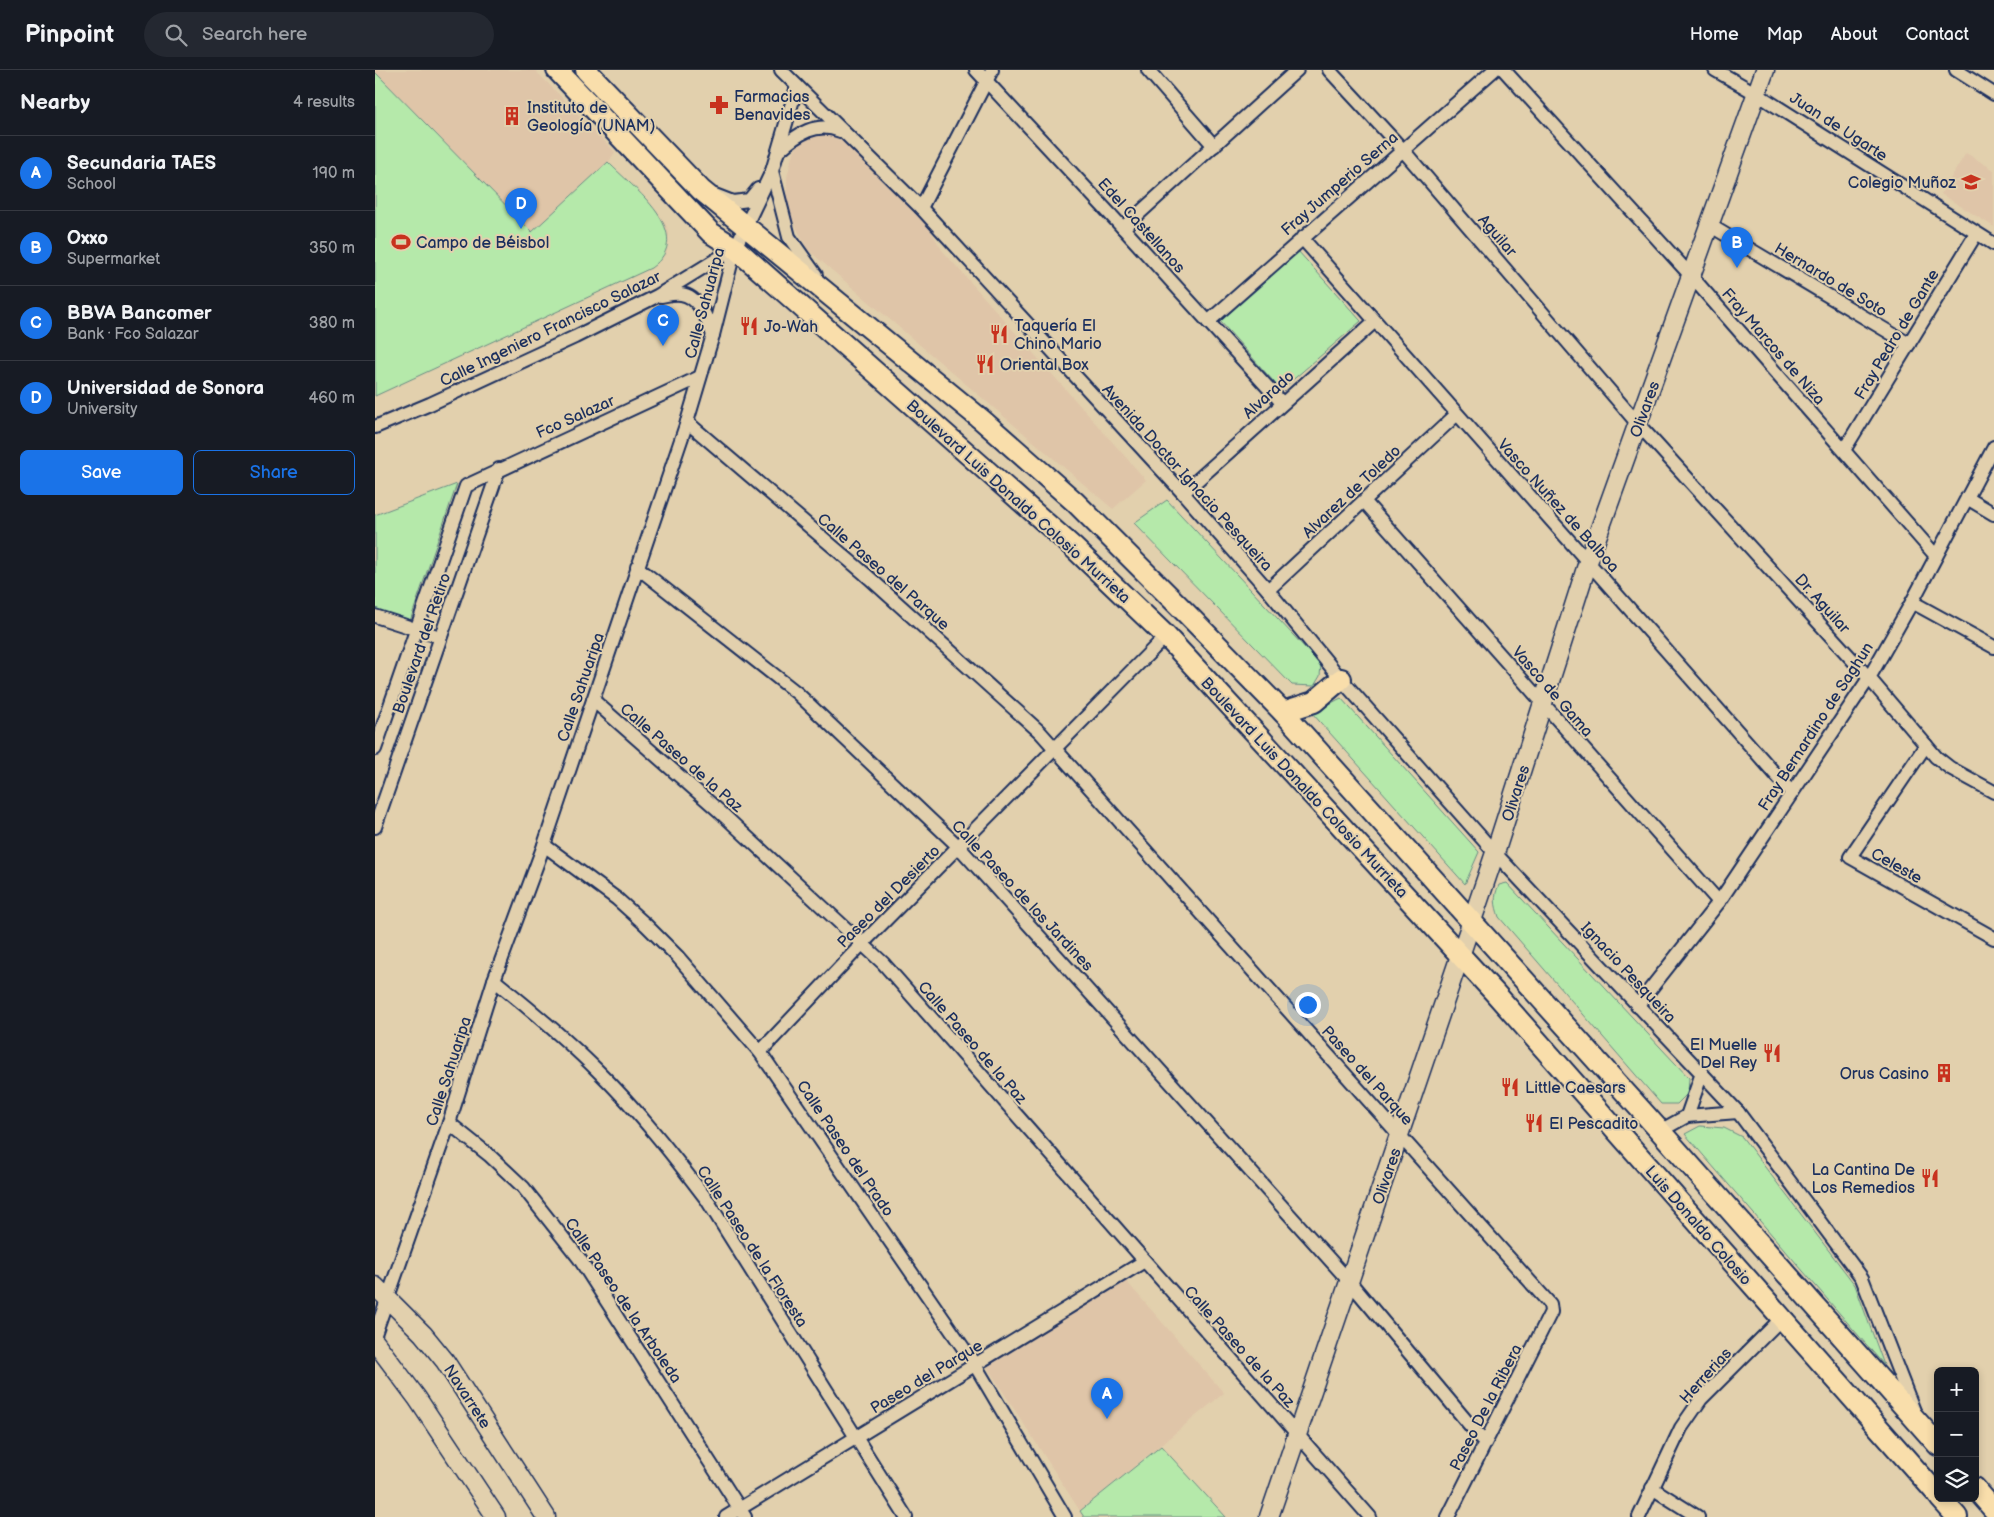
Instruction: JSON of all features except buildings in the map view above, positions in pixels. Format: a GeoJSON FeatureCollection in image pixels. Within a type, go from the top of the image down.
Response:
{"type":"FeatureCollection","features":[{"type":"Feature","properties":{"kind":"main road","name":"Boulevard Luis Donaldo Colosio Murrieta"},"geometry":{"type":"LineString","coordinates":[[557,70],[685,208],[711,233],[735,248],[1073,547],[1166,636],[1460,955]]}},
{"type":"Feature","properties":{"kind":"main road","name":"Boulevard Luis Donaldo Colosio Murrieta"},"geometry":{"type":"LineString","coordinates":[[586,70],[701,190],[981,420],[1075,502],[1283,712],[1471,921]]}},
{"type":"Feature","properties":{"kind":"main road","name":"Olivares"},"geometry":{"type":"LineString","coordinates":[[1269,1517],[1495,853],[1588,562],[1711,226],[1765,70]]}},
{"type":"Feature","properties":{"kind":"main road"},"geometry":{"type":"LineString","coordinates":[[1283,712],[1314,702],[1341,679]]}},
{"type":"Feature","properties":{"kind":"main road","name":"Luis Donaldo Colosio"},"geometry":{"type":"LineString","coordinates":[[1471,921],[1934,1441]]}},
{"type":"Feature","properties":{"kind":"main road","name":"Luis Donaldo Colosio"},"geometry":{"type":"LineString","coordinates":[[1460,955],[1934,1491]]}},
{"type":"Feature","properties":{"kind":"main road"},"geometry":{"type":"LineString","coordinates":[[1495,993],[1507,983],[1524,981]]}},
{"type":"Feature","properties":{"kind":"main road","name":"Navarrete"},"geometry":{"type":"LineString","coordinates":[[375,1286],[445,1361],[546,1517]]}},
{"type":"Feature","properties":{"kind":"main road"},"geometry":{"type":"LineString","coordinates":[[375,1342],[417,1398],[496,1517]]}},
{"type":"Feature","properties":{"kind":"main road"},"geometry":{"type":"LineString","coordinates":[[1979,1493],[1994,1510]]}},
{"type":"Feature","properties":{"kind":"main road"},"geometry":{"type":"LineString","coordinates":[[1944,1502],[1957,1517]]}},
{"type":"Feature","properties":{"kind":"street","name":"Avenida Doctor Ignacio Pesqueira"},"geometry":{"type":"LineString","coordinates":[[781,70],[921,208],[1183,493],[1268,590],[1341,679],[1495,853]]}},
{"type":"Feature","properties":{"kind":"street","name":"Edel Castellanos"},"geometry":{"type":"LineString","coordinates":[[976,70],[989,75],[1123,228],[1282,403]]}},
{"type":"Feature","properties":{"kind":"street"},"geometry":{"type":"LineString","coordinates":[[1148,70],[1214,146]]}},
{"type":"Feature","properties":{"kind":"street"},"geometry":{"type":"LineString","coordinates":[[1123,228],[1297,70]]}},
{"type":"Feature","properties":{"kind":"street","name":"Aguilar"},"geometry":{"type":"LineString","coordinates":[[1329,70],[1402,149],[1638,424]]}},
{"type":"Feature","properties":{"kind":"street","name":"Fray Jumperio Serna"},"geometry":{"type":"LineString","coordinates":[[1208,322],[1493,70]]}},
{"type":"Feature","properties":{"kind":"street","name":"Fray Marcos de Niza"},"geometry":{"type":"LineString","coordinates":[[1504,70],[1692,277],[1936,556]]}},
{"type":"Feature","properties":{"kind":"street","name":"Juan de Ugarte"},"geometry":{"type":"LineString","coordinates":[[1715,70],[1757,94],[1994,244]]}},
{"type":"Feature","properties":{"kind":"street"},"geometry":{"type":"LineString","coordinates":[[1956,70],[1994,94]]}},
{"type":"Feature","properties":{"kind":"street"},"geometry":{"type":"LineString","coordinates":[[921,208],[989,75]]}},
{"type":"Feature","properties":{"kind":"street","name":"Calle Sahuaripa"},"geometry":{"type":"LineString","coordinates":[[375,1334],[389,1299],[449,1123],[494,980],[544,845],[687,422],[713,335],[735,248],[772,171],[797,86]]}},
{"type":"Feature","properties":{"kind":"street"},"geometry":{"type":"LineString","coordinates":[[779,152],[791,139],[807,130],[831,127],[842,132]]}},
{"type":"Feature","properties":{"kind":"street"},"geometry":{"type":"LineString","coordinates":[[701,190],[733,202],[749,200],[772,171]]}},
{"type":"Feature","properties":{"kind":"street"},"geometry":{"type":"LineString","coordinates":[[772,171],[789,237],[805,262],[848,310]]}},
{"type":"Feature","properties":{"kind":"street","name":"Hernardo de Soto"},"geometry":{"type":"LineString","coordinates":[[1711,226],[1909,344]]}},
{"type":"Feature","properties":{"kind":"street","name":"Fray Pedro de Gante"},"geometry":{"type":"LineString","coordinates":[[1844,450],[1976,234]]}},
{"type":"Feature","properties":{"kind":"street","name":"Vasco Nuñez de Balboa"},"geometry":{"type":"LineString","coordinates":[[1302,238],[1792,793]]}},
{"type":"Feature","properties":{"kind":"street","name":"Calle Ingeniero Francisco Salazar"},"geometry":{"type":"LineString","coordinates":[[375,427],[449,396],[657,296],[735,248]]}},
{"type":"Feature","properties":{"kind":"street"},"geometry":{"type":"LineString","coordinates":[[657,296],[682,294],[691,299],[708,320],[713,335]]}},
{"type":"Feature","properties":{"kind":"street","name":"Alvarado"},"geometry":{"type":"LineString","coordinates":[[1183,493],[1375,321]]}},
{"type":"Feature","properties":{"kind":"street","name":"Fco Salazar"},"geometry":{"type":"LineString","coordinates":[[465,487],[499,469],[700,377]]}},
{"type":"Feature","properties":{"kind":"street","name":"Alvarez de Toledo"},"geometry":{"type":"LineString","coordinates":[[1268,590],[1457,415]]}},
{"type":"Feature","properties":{"kind":"street","name":"Calle Paseo del Parque"},"geometry":{"type":"LineString","coordinates":[[687,422],[872,580],[1020,714],[1055,750]]}},
{"type":"Feature","properties":{"kind":"street","name":"Dr. Aguilar"},"geometry":{"type":"LineString","coordinates":[[1638,424],[1869,678],[1942,762],[1994,792]]}},
{"type":"Feature","properties":{"kind":"street","name":"Fray Bernardino de Saghun"},"geometry":{"type":"LineString","coordinates":[[1637,1006],[1719,902],[1869,678],[1912,602],[1994,447]]}},
{"type":"Feature","properties":{"kind":"street","name":"Boulevard del Retiro"},"geometry":{"type":"LineString","coordinates":[[376,821],[499,469]]}},
{"type":"Feature","properties":{"kind":"street","name":"Boulevard del Retiro"},"geometry":{"type":"LineString","coordinates":[[375,749],[465,487]]}},
{"type":"Feature","properties":{"kind":"street"},"geometry":{"type":"LineString","coordinates":[[1967,498],[1994,514]]}},
{"type":"Feature","properties":{"kind":"street","name":"Vasco de Gama"},"geometry":{"type":"LineString","coordinates":[[1364,501],[1719,902]]}},
{"type":"Feature","properties":{"kind":"street","name":"Calle Paseo de los Jardines"},"geometry":{"type":"LineString","coordinates":[[637,567],[797,693],[959,847],[1349,1281],[1484,1442]]}},
{"type":"Feature","properties":{"kind":"street"},"geometry":{"type":"LineString","coordinates":[[1912,602],[1994,647]]}},
{"type":"Feature","properties":{"kind":"street"},"geometry":{"type":"LineString","coordinates":[[375,616],[440,638]]}},
{"type":"Feature","properties":{"kind":"street","name":"Paseo del Desierto"},"geometry":{"type":"LineString","coordinates":[[761,1052],[863,943],[1166,636]]}},
{"type":"Feature","properties":{"kind":"street","name":"Calle Paseo de la Paz"},"geometry":{"type":"LineString","coordinates":[[593,700],[718,810],[863,943],[1370,1517]]}},
{"type":"Feature","properties":{"kind":"street","name":"Celeste"},"geometry":{"type":"LineString","coordinates":[[1927,745],[1850,857],[1994,938]]}},
{"type":"Feature","properties":{"kind":"street","name":"Paseo del Parque"},"geometry":{"type":"LineString","coordinates":[[1055,750],[1550,1304],[1551,1312]]}},
{"type":"Feature","properties":{"kind":"street","name":"Calle Paseo del Prado"},"geometry":{"type":"LineString","coordinates":[[544,845],[617,899],[646,924],[678,957],[761,1052],[975,1365],[1065,1517]]}},
{"type":"Feature","properties":{"kind":"street","name":"Ignacio Pesqueira"},"geometry":{"type":"LineString","coordinates":[[1495,853],[1738,1112],[1862,1278],[1918,1423]]}},
{"type":"Feature","properties":{"kind":"street","name":"Calle Paseo de la Floresta"},"geometry":{"type":"LineString","coordinates":[[494,980],[550,1025],[598,1070],[675,1158],[707,1200],[906,1517]]}},
{"type":"Feature","properties":{"kind":"street"},"geometry":{"type":"LineString","coordinates":[[1687,1116],[1702,1073]]}},
{"type":"Feature","properties":{"kind":"street"},"geometry":{"type":"LineString","coordinates":[[1660,1131],[1687,1116],[1738,1112]]}},
{"type":"Feature","properties":{"kind":"street","name":"Calle Paseo de la Arboleda"},"geometry":{"type":"LineString","coordinates":[[449,1123],[489,1155],[523,1188],[579,1258],[743,1513]]}},
{"type":"Feature","properties":{"kind":"street","name":"Paseo del Parque"},"geometry":{"type":"LineString","coordinates":[[726,1517],[743,1513],[856,1438],[1143,1262]]}},
{"type":"Feature","properties":{"kind":"street","name":"Paseo De la Ribera"},"geometry":{"type":"LineString","coordinates":[[1448,1517],[1484,1442],[1551,1312]]}},
{"type":"Feature","properties":{"kind":"street","name":"Herrerias"},"geometry":{"type":"LineString","coordinates":[[1639,1517],[1681,1428],[1701,1399],[1781,1319]]}},
{"type":"Feature","properties":{"kind":"street"},"geometry":{"type":"LineString","coordinates":[[1652,1488],[1698,1517]]}},
{"type":"Feature","properties":{"kind":"shaded area"},"geometry":{"type":"Polygon","coordinates":[[[375,70],[535,70],[615,152],[608,163],[659,214],[666,225],[669,233],[666,254],[651,268],[375,396],[375,70]]]}},
{"type":"Feature","properties":{"kind":"shaded area"},"geometry":{"type":"Polygon","coordinates":[[[821,134],[837,138],[853,148],[925,221],[942,250],[1146,480],[1113,509],[807,249],[786,206],[787,178],[792,156],[797,146],[806,138],[821,134]]]}},
{"type":"Feature","properties":{"kind":"shaded area","name":"Colegio Muñoz"},"geometry":{"type":"Polygon","coordinates":[[[1966,153],[1994,170],[1994,227],[1941,194],[1966,153]]]}},
{"type":"Feature","properties":{"kind":"shaded area"},"geometry":{"type":"Polygon","coordinates":[[[1126,1281],[1224,1393],[1080,1511],[987,1367],[1126,1281]]]}},
{"type":"Feature","properties":{"kind":"green space"},"geometry":{"type":"Polygon","coordinates":[[[375,72],[532,232],[608,162],[657,212],[665,226],[668,241],[664,255],[651,268],[375,396],[375,72]]]}},
{"type":"Feature","properties":{"kind":"green space"},"geometry":{"type":"Polygon","coordinates":[[[1298,251],[1361,321],[1281,390],[1220,321],[1298,251]]]}},
{"type":"Feature","properties":{"kind":"green space"},"geometry":{"type":"Polygon","coordinates":[[[457,484],[409,624],[375,612],[375,515],[457,484]]]}},
{"type":"Feature","properties":{"kind":"green space"},"geometry":{"type":"Polygon","coordinates":[[[1167,500],[1321,665],[1320,676],[1314,686],[1292,685],[1134,523],[1167,500]]]}},
{"type":"Feature","properties":{"kind":"green space"},"geometry":{"type":"Polygon","coordinates":[[[1341,698],[1479,852],[1465,884],[1312,713],[1341,698]]]}},
{"type":"Feature","properties":{"kind":"green space"},"geometry":{"type":"Polygon","coordinates":[[[1507,883],[1689,1078],[1688,1093],[1677,1104],[1661,1104],[1499,917],[1495,897],[1499,885],[1507,883]]]}},
{"type":"Feature","properties":{"kind":"green space"},"geometry":{"type":"Polygon","coordinates":[[[1700,1126],[1724,1128],[1742,1137],[1855,1285],[1884,1365],[1685,1134],[1700,1126]]]}},
{"type":"Feature","properties":{"kind":"green space"},"geometry":{"type":"Polygon","coordinates":[[[1161,1446],[1226,1517],[1084,1517],[1080,1511],[1161,1446]]]}},
{"type":"Feature","properties":{"kind":"place","name":"Farmacias Benavides"},"geometry":{"type":"Point","coordinates":[719,105]}},
{"type":"Feature","properties":{"kind":"place","name":"Instituto de Geología (UNAM)"},"geometry":{"type":"Point","coordinates":[512,116]}},
{"type":"Feature","properties":{"kind":"place","name":"Colegio Muñoz"},"geometry":{"type":"Point","coordinates":[1971,182]}},
{"type":"Feature","properties":{"kind":"place","name":"Universidad de Sonora"},"geometry":{"type":"Point","coordinates":[521,229]}},
{"type":"Feature","properties":{"kind":"place","name":"Campo de Béisbol"},"geometry":{"type":"Point","coordinates":[401,242]}},
{"type":"Feature","properties":{"kind":"place","name":"Oxxo"},"geometry":{"type":"Point","coordinates":[1737,268]}},
{"type":"Feature","properties":{"kind":"place","name":"Jo-Wah"},"geometry":{"type":"Point","coordinates":[749,326]}},
{"type":"Feature","properties":{"kind":"place","name":"Taquería El Chino Mario"},"geometry":{"type":"Point","coordinates":[999,334]}},
{"type":"Feature","properties":{"kind":"place","name":"BBVA Bancomer"},"geometry":{"type":"Point","coordinates":[663,346]}},
{"type":"Feature","properties":{"kind":"place","name":"Oriental Box"},"geometry":{"type":"Point","coordinates":[985,364]}},
{"type":"Feature","properties":{"kind":"place","name":"El Muelle Del Rey"},"geometry":{"type":"Point","coordinates":[1772,1053]}},
{"type":"Feature","properties":{"kind":"place","name":"Orus Casino"},"geometry":{"type":"Point","coordinates":[1944,1073]}},
{"type":"Feature","properties":{"kind":"place","name":"Little Caesars"},"geometry":{"type":"Point","coordinates":[1510,1087]}},
{"type":"Feature","properties":{"kind":"place","name":"El Pescadito"},"geometry":{"type":"Point","coordinates":[1534,1123]}},
{"type":"Feature","properties":{"kind":"place","name":"La Cantina De Los Remedios"},"geometry":{"type":"Point","coordinates":[1930,1178]}},
{"type":"Feature","properties":{"kind":"place","name":"Secundaria TAES"},"geometry":{"type":"Point","coordinates":[1107,1419]}}]}
